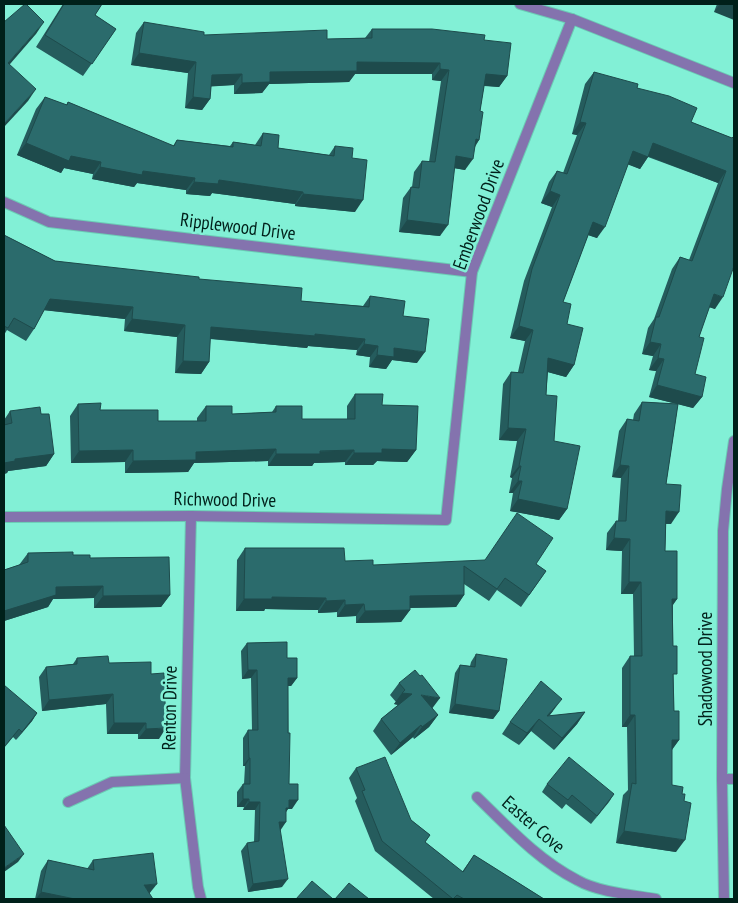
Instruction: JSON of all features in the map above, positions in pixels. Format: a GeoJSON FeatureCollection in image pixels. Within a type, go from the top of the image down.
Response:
{"type":"FeatureCollection","features":[{"type":"Feature","properties":{"kind":"street"},"geometry":{"type":"LineString","coordinates":[[520,4],[572,19],[734,83]]}},
{"type":"Feature","properties":{"kind":"street","name":"Emberwood Drive"},"geometry":{"type":"LineString","coordinates":[[446,520],[472,272],[572,19]]}},
{"type":"Feature","properties":{"kind":"street","name":"Ripplewood Drive"},"geometry":{"type":"LineString","coordinates":[[4,202],[49,222],[472,272]]}},
{"type":"Feature","properties":{"kind":"street","name":"Shadowood Drive"},"geometry":{"type":"LineString","coordinates":[[724,899],[722,779],[724,531],[727,489],[734,440]]}},
{"type":"Feature","properties":{"kind":"street","name":"Richwood Drive"},"geometry":{"type":"LineString","coordinates":[[4,517],[191,516],[446,520]]}},
{"type":"Feature","properties":{"kind":"street","name":"Renton Drive"},"geometry":{"type":"LineString","coordinates":[[191,516],[185,778],[201,899]]}},
{"type":"Feature","properties":{"kind":"street"},"geometry":{"type":"LineString","coordinates":[[68,802],[112,782],[185,778]]}},
{"type":"Feature","properties":{"kind":"street"},"geometry":{"type":"LineString","coordinates":[[722,779],[734,779]]}},
{"type":"Feature","properties":{"kind":"street","name":"Easter Cove"},"geometry":{"type":"LineString","coordinates":[[477,797],[531,850],[578,881],[615,893],[656,899]]}},
{"type":"Feature","properties":{"kind":"building"},"geometry":{"type":"Polygon","coordinates":[[[25,4],[44,22],[8,63],[36,89],[4,124],[4,22],[25,4]]]}},
{"type":"Feature","properties":{"kind":"building"},"geometry":{"type":"Polygon","coordinates":[[[64,4],[102,4],[95,15],[116,29],[92,64],[45,35],[64,4]]]}},
{"type":"Feature","properties":{"kind":"building"},"geometry":{"type":"Polygon","coordinates":[[[144,22],[204,32],[204,35],[327,30],[327,39],[372,38],[372,29],[432,29],[485,35],[484,40],[511,43],[507,76],[486,74],[480,111],[483,112],[479,140],[476,139],[473,159],[456,156],[448,225],[407,220],[411,187],[419,188],[422,161],[435,162],[449,70],[440,69],[440,63],[357,62],[357,71],[270,72],[270,82],[242,83],[242,74],[212,75],[210,99],[193,97],[196,62],[139,53],[144,22]]]}},
{"type":"Feature","properties":{"kind":"building"},"geometry":{"type":"Polygon","coordinates":[[[594,72],[638,84],[637,88],[669,96],[697,108],[691,122],[732,138],[734,136],[734,266],[723,297],[714,294],[699,337],[704,338],[695,374],[706,377],[702,397],[657,385],[664,359],[658,358],[661,344],[650,342],[656,317],[659,317],[680,257],[692,261],[726,171],[653,143],[648,157],[633,151],[605,227],[593,222],[563,302],[571,304],[567,324],[583,328],[574,365],[548,358],[546,395],[557,396],[554,441],[580,446],[567,509],[518,499],[522,481],[518,481],[521,466],[519,466],[526,429],[508,428],[511,372],[523,373],[533,330],[519,326],[532,269],[560,195],[550,191],[557,171],[567,174],[586,123],[580,122],[594,72]]]}},
{"type":"Feature","properties":{"kind":"building"},"geometry":{"type":"Polygon","coordinates":[[[45,97],[67,105],[68,102],[174,146],[177,140],[233,147],[233,142],[261,146],[263,133],[279,135],[278,148],[334,156],[335,146],[353,148],[352,158],[367,160],[363,200],[303,194],[303,192],[219,180],[218,184],[194,182],[195,178],[143,171],[142,175],[100,167],[101,162],[71,156],[69,161],[26,143],[45,97]]]}},
{"type":"Feature","properties":{"kind":"building"},"geometry":{"type":"Polygon","coordinates":[[[4,235],[55,261],[199,277],[199,279],[302,288],[301,301],[369,307],[370,296],[405,301],[403,316],[429,319],[425,352],[394,348],[394,357],[377,355],[378,346],[364,344],[365,339],[211,327],[209,362],[183,361],[185,325],[132,319],[133,307],[50,299],[34,329],[14,318],[8,328],[4,326],[4,235]]]}},
{"type":"Feature","properties":{"kind":"building"},"geometry":{"type":"Polygon","coordinates":[[[355,394],[383,394],[382,405],[418,406],[416,450],[382,449],[382,453],[354,453],[354,450],[320,451],[320,454],[276,454],[276,449],[196,452],[196,460],[133,461],[133,450],[79,451],[78,404],[101,403],[100,410],[158,410],[158,421],[206,421],[206,406],[232,406],[232,414],[276,412],[276,406],[302,406],[302,419],[355,419],[355,394]]]}},
{"type":"Feature","properties":{"kind":"building"},"geometry":{"type":"Polygon","coordinates":[[[642,402],[678,404],[666,484],[681,485],[679,512],[666,511],[665,551],[677,551],[677,599],[672,599],[673,646],[677,646],[677,674],[673,674],[674,711],[679,711],[679,740],[672,740],[672,785],[683,787],[684,801],[691,803],[685,840],[624,831],[632,783],[636,784],[635,715],[630,715],[630,656],[642,656],[641,582],[629,582],[630,539],[614,538],[616,521],[626,521],[629,466],[620,465],[627,419],[639,421],[642,402]]]}},
{"type":"Feature","properties":{"kind":"building"},"geometry":{"type":"Polygon","coordinates":[[[40,407],[41,414],[49,414],[54,454],[15,459],[15,461],[4,463],[4,425],[12,423],[10,411],[40,407]]]}},
{"type":"Feature","properties":{"kind":"building"},"geometry":{"type":"Polygon","coordinates":[[[517,513],[553,538],[536,564],[546,571],[529,595],[505,578],[497,589],[464,566],[464,595],[410,596],[410,610],[365,611],[364,604],[345,605],[345,600],[326,601],[326,598],[272,597],[272,599],[244,599],[245,548],[344,548],[345,561],[373,560],[373,565],[485,560],[517,513]]]}},
{"type":"Feature","properties":{"kind":"building"},"geometry":{"type":"Polygon","coordinates":[[[73,552],[73,555],[90,555],[90,558],[169,557],[170,595],[103,596],[103,586],[56,587],[56,595],[4,611],[4,570],[28,562],[28,553],[73,552]]]}},
{"type":"Feature","properties":{"kind":"building"},"geometry":{"type":"Polygon","coordinates":[[[287,642],[287,658],[297,658],[297,678],[288,678],[289,784],[298,784],[298,800],[289,800],[289,808],[286,808],[286,822],[279,822],[288,879],[253,884],[247,843],[259,841],[260,802],[249,802],[249,799],[243,799],[243,784],[250,784],[248,730],[258,730],[257,670],[248,670],[247,643],[287,642]]]}},
{"type":"Feature","properties":{"kind":"building"},"geometry":{"type":"Polygon","coordinates":[[[476,654],[507,659],[499,711],[455,704],[460,665],[475,667],[476,654]]]}},
{"type":"Feature","properties":{"kind":"building"},"geometry":{"type":"Polygon","coordinates":[[[108,656],[109,663],[151,662],[151,674],[164,673],[166,728],[146,729],[146,723],[114,723],[113,694],[49,700],[46,667],[77,664],[77,658],[108,656]]]}},
{"type":"Feature","properties":{"kind":"building"},"geometry":{"type":"Polygon","coordinates":[[[415,670],[420,676],[422,675],[440,698],[421,695],[438,715],[422,727],[421,725],[400,743],[381,719],[412,694],[402,693],[405,690],[399,683],[415,670]]]}},
{"type":"Feature","properties":{"kind":"building"},"geometry":{"type":"Polygon","coordinates":[[[541,681],[562,699],[547,716],[585,712],[562,738],[539,719],[527,733],[510,722],[541,681]]]}},
{"type":"Feature","properties":{"kind":"building"},"geometry":{"type":"Polygon","coordinates":[[[4,685],[37,713],[22,732],[19,729],[4,747],[4,685]]]}},
{"type":"Feature","properties":{"kind":"building"},"geometry":{"type":"Polygon","coordinates":[[[385,757],[411,820],[430,835],[425,842],[463,872],[474,855],[544,899],[464,899],[457,895],[453,899],[382,841],[362,791],[365,790],[356,768],[385,757]]]}},
{"type":"Feature","properties":{"kind":"building"},"geometry":{"type":"Polygon","coordinates":[[[569,757],[614,794],[597,816],[572,795],[568,800],[547,784],[569,757]]]}},
{"type":"Feature","properties":{"kind":"building"},"geometry":{"type":"Polygon","coordinates":[[[4,825],[24,854],[4,868],[4,825]]]}},
{"type":"Feature","properties":{"kind":"building"},"geometry":{"type":"Polygon","coordinates":[[[153,853],[157,884],[144,885],[153,899],[75,899],[41,892],[48,860],[94,870],[93,860],[153,853]]]}},
{"type":"Feature","properties":{"kind":"building"},"geometry":{"type":"Polygon","coordinates":[[[312,881],[333,899],[296,899],[312,881]]]}},
{"type":"Feature","properties":{"kind":"building"},"geometry":{"type":"Polygon","coordinates":[[[349,883],[369,899],[335,899],[349,883]]]}}]}
